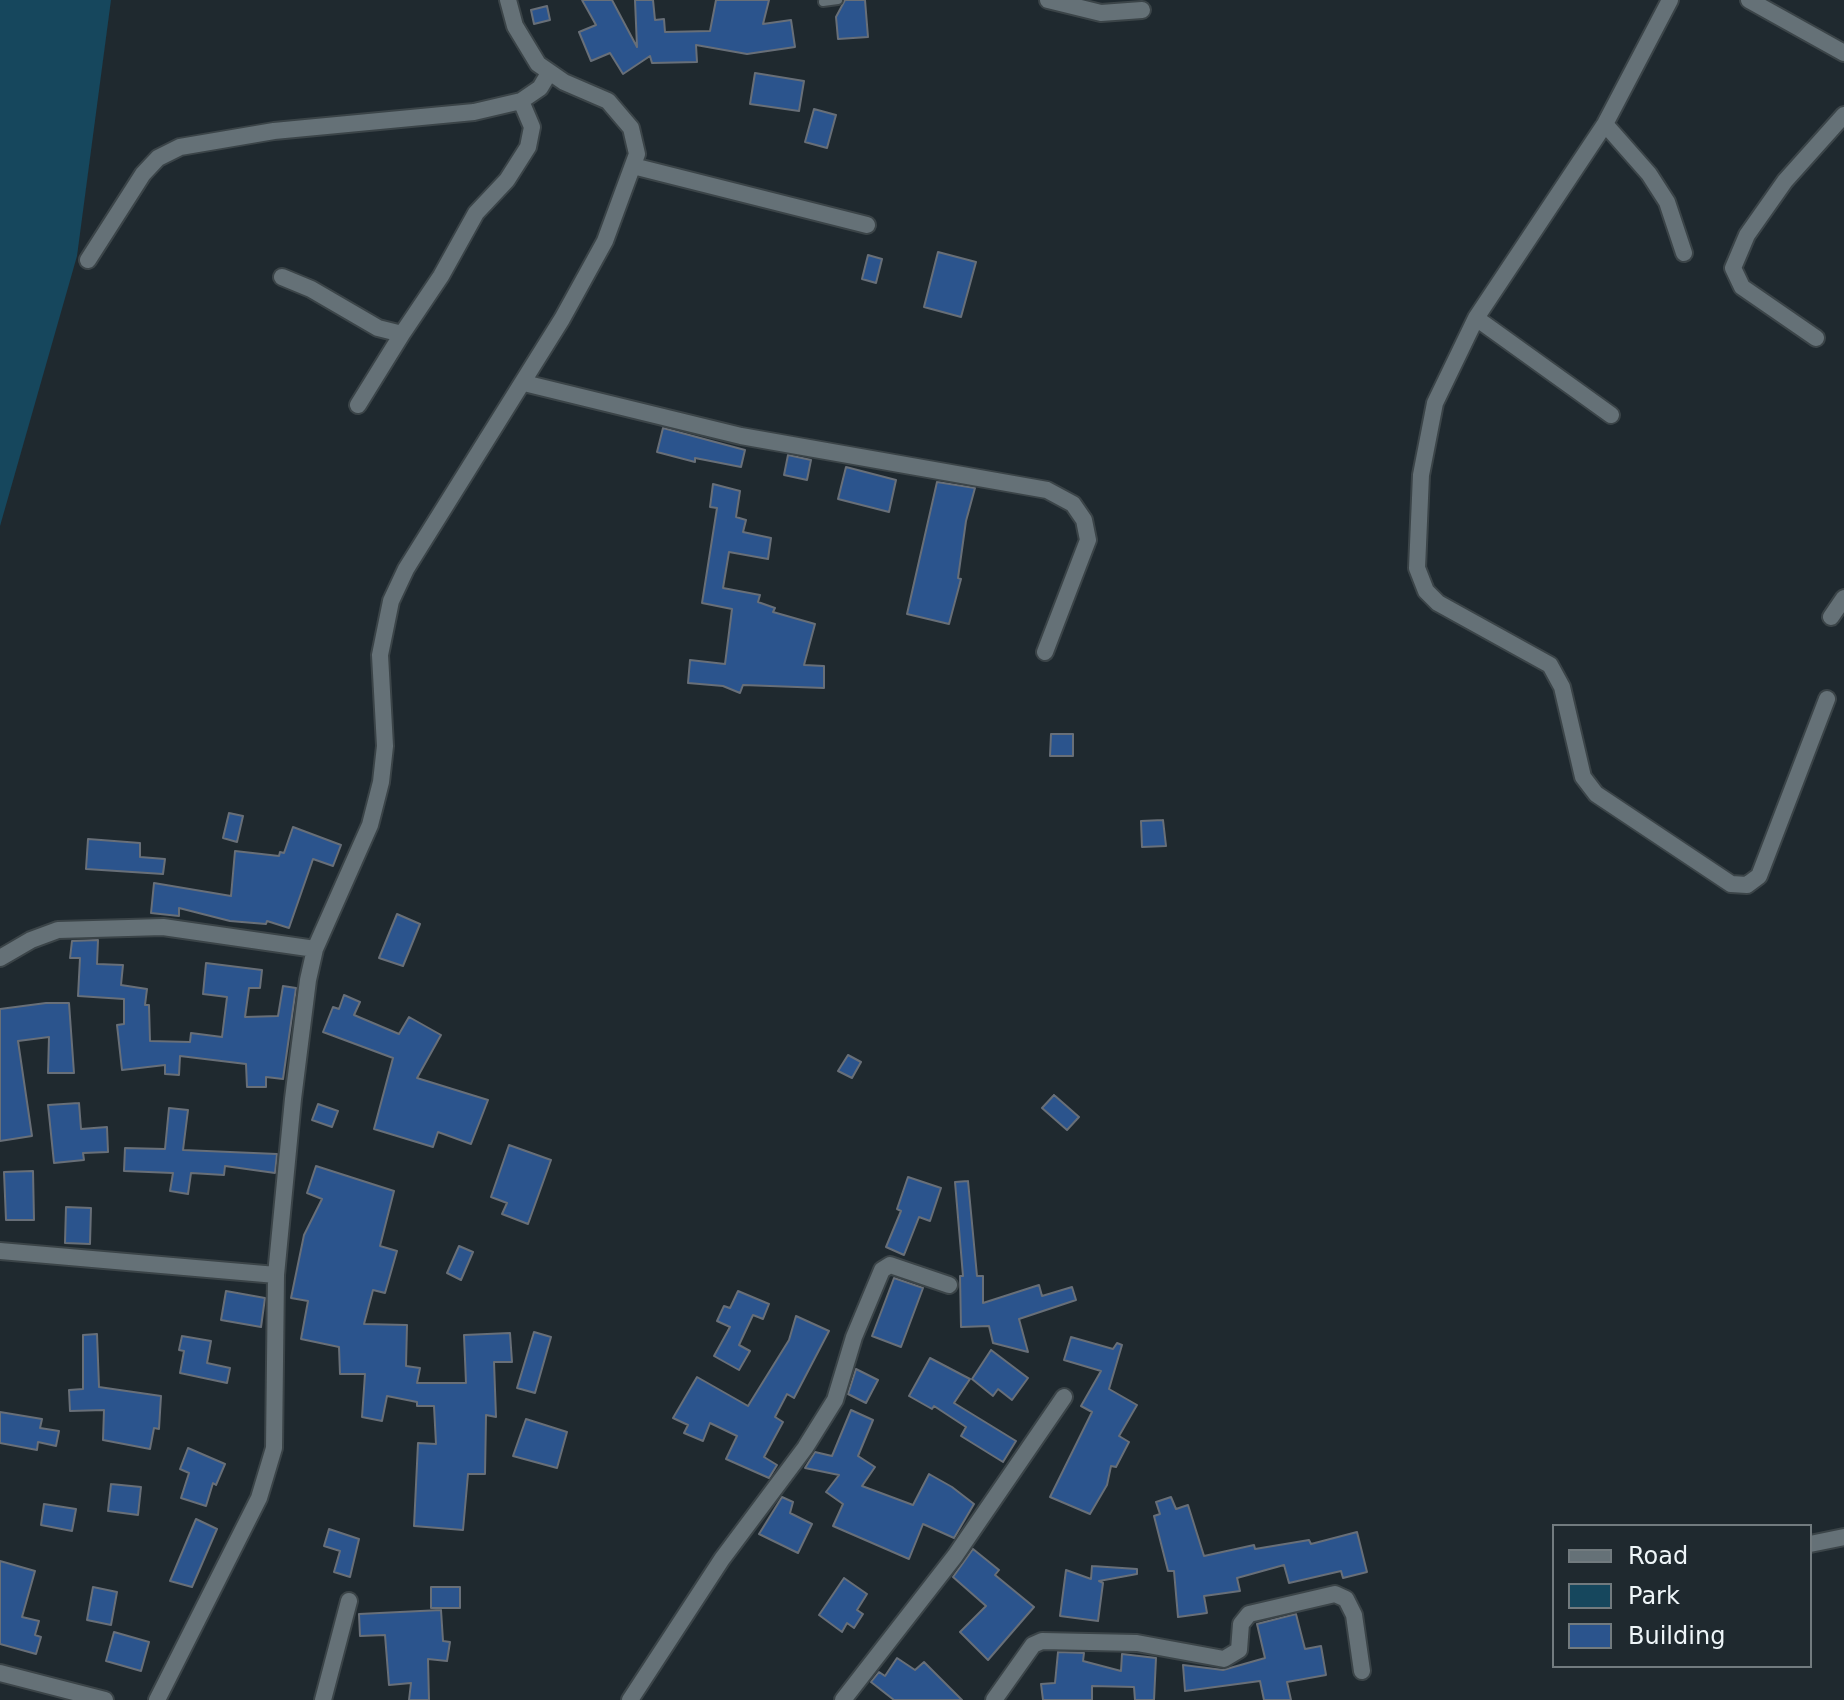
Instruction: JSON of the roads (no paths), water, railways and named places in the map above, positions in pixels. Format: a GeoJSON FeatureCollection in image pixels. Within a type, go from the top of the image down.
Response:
{"type":"FeatureCollection","features":[{"type":"Feature","properties":{"kind":"street"},"geometry":{"type":"LineString","coordinates":[[157,1700],[259,1498],[274,1448],[276,1275],[293,1099],[315,949],[370,825],[381,782],[385,746],[380,655],[391,601],[406,569],[524,383],[605,241],[633,166],[635,138],[622,115],[608,101],[549,73],[527,50],[508,0]]}},
{"type":"Feature","properties":{"kind":"street"},"geometry":{"type":"LineString","coordinates":[[1048,0],[1101,13],[1142,10]]}},
{"type":"Feature","properties":{"kind":"street"},"geometry":{"type":"LineString","coordinates":[[1670,0],[1605,124],[1476,318],[1435,403],[1421,475],[1417,568],[1426,591],[1438,603],[1550,665],[1562,687],[1583,777],[1589,787],[1717,878],[1731,884],[1753,883],[1768,855],[1827,699]]}},
{"type":"Feature","properties":{"kind":"street"},"geometry":{"type":"LineString","coordinates":[[1749,0],[1844,53]]}},
{"type":"Feature","properties":{"kind":"street"},"geometry":{"type":"LineString","coordinates":[[88,260],[143,174],[158,158],[180,147],[274,131],[474,112],[521,101],[540,88],[549,73]]}},
{"type":"Feature","properties":{"kind":"street"},"geometry":{"type":"LineString","coordinates":[[358,405],[441,276],[476,213],[507,180],[528,147],[532,127],[521,101]]}},
{"type":"Feature","properties":{"kind":"street"},"geometry":{"type":"LineString","coordinates":[[1816,338],[1742,287],[1733,268],[1747,235],[1785,181],[1844,115]]}},
{"type":"Feature","properties":{"kind":"street"},"geometry":{"type":"LineString","coordinates":[[1605,124],[1649,174],[1667,202],[1684,253]]}},
{"type":"Feature","properties":{"kind":"street"},"geometry":{"type":"LineString","coordinates":[[633,166],[867,225]]}},
{"type":"Feature","properties":{"kind":"street"},"geometry":{"type":"LineString","coordinates":[[282,277],[311,289],[378,328],[402,334]]}},
{"type":"Feature","properties":{"kind":"street"},"geometry":{"type":"LineString","coordinates":[[1476,318],[1611,415]]}},
{"type":"Feature","properties":{"kind":"street"},"geometry":{"type":"LineString","coordinates":[[524,383],[741,436],[1047,490],[1073,504],[1084,520],[1088,540],[1045,652]]}},
{"type":"Feature","properties":{"kind":"street"},"geometry":{"type":"LineString","coordinates":[[1831,617],[1844,598]]}},
{"type":"Feature","properties":{"kind":"street"},"geometry":{"type":"LineString","coordinates":[[0,958],[31,940],[58,930],[163,927],[315,949]]}},
{"type":"Feature","properties":{"kind":"street"},"geometry":{"type":"LineString","coordinates":[[0,1251],[276,1275]]}},
{"type":"Feature","properties":{"kind":"street"},"geometry":{"type":"LineString","coordinates":[[630,1700],[722,1559],[805,1448],[835,1400],[854,1337],[882,1270],[890,1265],[949,1285]]}},
{"type":"Feature","properties":{"kind":"street"},"geometry":{"type":"LineString","coordinates":[[843,1700],[955,1556],[1064,1397]]}},
{"type":"Feature","properties":{"kind":"street"},"geometry":{"type":"LineString","coordinates":[[1812,1544],[1844,1537]]}},
{"type":"Feature","properties":{"kind":"street"},"geometry":{"type":"LineString","coordinates":[[994,1700],[1033,1645],[1042,1641],[1137,1643],[1224,1659],[1239,1650],[1241,1624],[1249,1614],[1335,1594],[1346,1599],[1354,1615],[1362,1671]]}},
{"type":"Feature","properties":{"kind":"street"},"geometry":{"type":"LineString","coordinates":[[323,1700],[349,1601]]}},
{"type":"Feature","properties":{"kind":"street"},"geometry":{"type":"LineString","coordinates":[[0,1673],[105,1700]]}},
{"type":"Feature","properties":{"kind":"lane"},"geometry":{"type":"LineString","coordinates":[[823,2],[838,0]]}}]}
